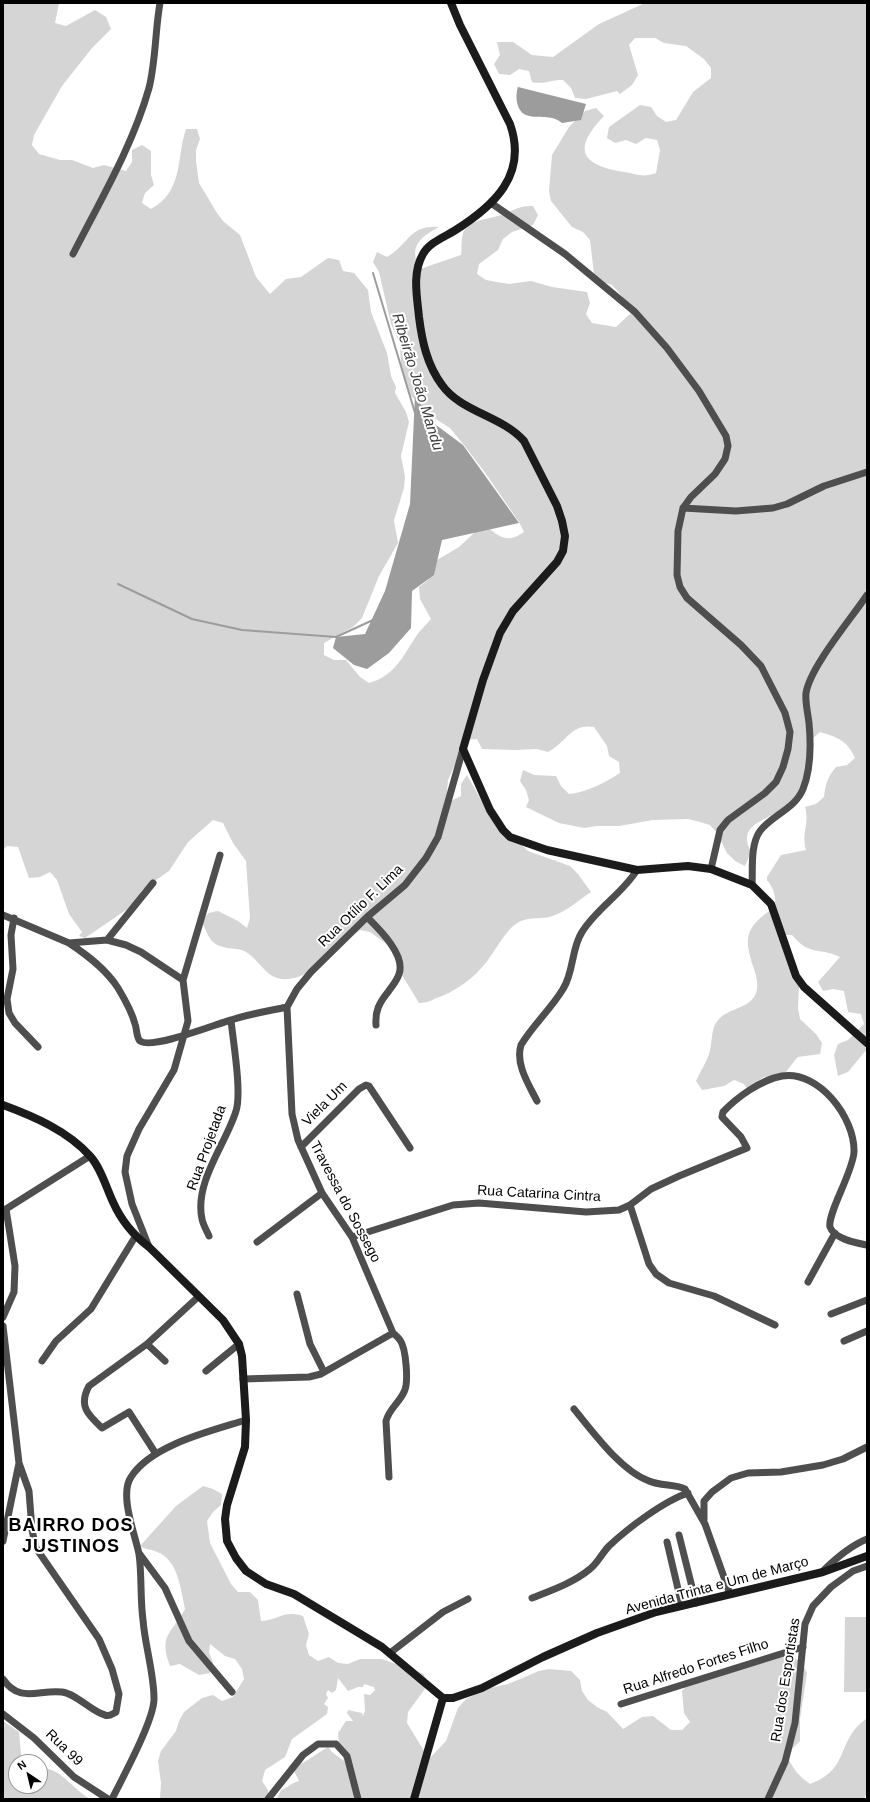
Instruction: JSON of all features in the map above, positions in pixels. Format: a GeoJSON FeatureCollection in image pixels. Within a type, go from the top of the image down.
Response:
{"type":"FeatureCollection","features":[{"type":"Feature","properties":{"kind":"street"},"geometry":{"type":"LineString","coordinates":[[73,254],[110,181],[141,113],[149,86],[160,3]]}},
{"type":"Feature","properties":{"kind":"street"},"geometry":{"type":"LineString","coordinates":[[450,3],[460,26],[510,124],[515,139],[514,167],[510,179],[491,203],[474,218],[435,242],[423,253],[418,265],[416,286],[421,332],[432,370],[443,387],[458,400],[504,424],[517,433],[524,441],[557,506],[562,521],[564,536],[563,551],[556,562],[513,611],[500,633],[483,680],[463,749],[490,810],[503,830],[510,837],[547,850],[636,870],[688,866],[711,869],[752,885],[771,904],[796,976],[804,988],[867,1043]]}},
{"type":"Feature","properties":{"kind":"street"},"geometry":{"type":"LineString","coordinates":[[491,203],[565,254],[635,312],[667,348],[699,391],[720,422],[726,436],[728,446],[725,459],[715,474],[691,497],[683,508],[678,531],[677,575],[680,587],[687,598],[741,645],[761,666],[782,707],[790,732],[785,761],[776,782],[728,820],[720,830],[711,869]]}},
{"type":"Feature","properties":{"kind":"street"},"geometry":{"type":"LineString","coordinates":[[683,508],[736,511],[773,508],[787,504],[824,486],[867,472]]}},
{"type":"Feature","properties":{"kind":"street"},"geometry":{"type":"LineString","coordinates":[[752,885],[755,846],[760,832],[797,799],[802,791],[806,779],[811,742],[806,694],[810,680],[867,595]]}},
{"type":"Feature","properties":{"kind":"street","name":"Rua Otílio F. Lima"},"geometry":{"type":"LineString","coordinates":[[287,1007],[297,989],[311,972],[367,917],[405,885],[426,858],[438,836],[463,749]]}},
{"type":"Feature","properties":{"kind":"street"},"geometry":{"type":"LineString","coordinates":[[149,1247],[132,1204],[125,1172],[127,1156],[139,1129],[174,1070],[185,1035],[188,1021],[183,980],[220,855]]}},
{"type":"Feature","properties":{"kind":"street"},"geometry":{"type":"LineString","coordinates":[[537,1101],[522,1067],[518,1053],[520,1045],[563,989],[569,977],[575,949],[582,932],[600,909],[630,880],[636,870]]}},
{"type":"Feature","properties":{"kind":"street"},"geometry":{"type":"LineString","coordinates":[[108,940],[153,883]]}},
{"type":"Feature","properties":{"kind":"street"},"geometry":{"type":"LineString","coordinates":[[3,915],[14,918],[69,943],[88,956],[109,976],[119,989],[135,1023],[139,1040],[151,1043],[185,1035],[231,1020],[287,1007]]}},
{"type":"Feature","properties":{"kind":"street"},"geometry":{"type":"LineString","coordinates":[[367,917],[384,934],[401,964],[400,973],[396,981],[376,1009],[376,1025]]}},
{"type":"Feature","properties":{"kind":"street"},"geometry":{"type":"LineString","coordinates":[[14,918],[11,935],[14,969],[7,999],[9,1013],[15,1023],[38,1047]]}},
{"type":"Feature","properties":{"kind":"street"},"geometry":{"type":"LineString","coordinates":[[69,943],[108,940],[126,945],[140,952],[183,980]]}},
{"type":"Feature","properties":{"kind":"street","name":"Travessa do Sossego"},"geometry":{"type":"LineString","coordinates":[[287,1007],[292,1114],[301,1147],[322,1193],[352,1237],[393,1333],[400,1340],[403,1346],[406,1371],[404,1394],[388,1413],[386,1421],[388,1477]]}},
{"type":"Feature","properties":{"kind":"street","name":"Rua Projetada"},"geometry":{"type":"LineString","coordinates":[[209,1236],[202,1220],[200,1208],[203,1193],[210,1168],[237,1110],[236,1067],[231,1020]]}},
{"type":"Feature","properties":{"kind":"street","name":"Rua Catarina Cintra"},"geometry":{"type":"LineString","coordinates":[[352,1237],[453,1205],[479,1203],[586,1212],[619,1210],[630,1205],[651,1189],[747,1148],[741,1137],[722,1117],[723,1112],[747,1092],[771,1079],[784,1076],[813,1082],[838,1106],[850,1128],[854,1152],[848,1178],[831,1217],[830,1225],[835,1233]]}},
{"type":"Feature","properties":{"kind":"street","name":"Viela Um"},"geometry":{"type":"LineString","coordinates":[[301,1147],[354,1094],[366,1085],[369,1086],[410,1148]]}},
{"type":"Feature","properties":{"kind":"street"},"geometry":{"type":"LineString","coordinates":[[3,1105],[47,1124],[68,1137],[90,1156],[101,1174],[114,1204],[135,1237],[149,1247],[198,1297],[224,1320],[239,1344],[246,1420],[245,1447],[227,1505],[225,1519],[227,1540],[236,1558],[246,1571],[266,1584],[294,1594],[390,1653],[434,1692],[443,1698],[414,1799]]}},
{"type":"Feature","properties":{"kind":"street"},"geometry":{"type":"LineString","coordinates":[[3,1317],[14,1292],[15,1266],[4,1208],[90,1156]]}},
{"type":"Feature","properties":{"kind":"street"},"geometry":{"type":"LineString","coordinates":[[257,1242],[322,1193]]}},
{"type":"Feature","properties":{"kind":"street"},"geometry":{"type":"LineString","coordinates":[[630,1205],[649,1264],[656,1274],[669,1283],[714,1296],[775,1325]]}},
{"type":"Feature","properties":{"kind":"street"},"geometry":{"type":"LineString","coordinates":[[808,1282],[835,1233],[850,1241],[867,1245]]}},
{"type":"Feature","properties":{"kind":"street"},"geometry":{"type":"LineString","coordinates":[[42,1361],[56,1341],[91,1309],[135,1237]]}},
{"type":"Feature","properties":{"kind":"street"},"geometry":{"type":"LineString","coordinates":[[297,1294],[310,1344],[324,1372]]}},
{"type":"Feature","properties":{"kind":"street"},"geometry":{"type":"LineString","coordinates":[[156,1454],[129,1412],[102,1428],[87,1414],[84,1402],[85,1394],[89,1386],[147,1344],[198,1297]]}},
{"type":"Feature","properties":{"kind":"street"},"geometry":{"type":"LineString","coordinates":[[831,1314],[867,1300]]}},
{"type":"Feature","properties":{"kind":"street"},"geometry":{"type":"LineString","coordinates":[[3,1326],[19,1463],[28,1491],[32,1530],[36,1548],[98,1639],[112,1669],[119,1694],[116,1712],[111,1715],[104,1715],[82,1701],[62,1692],[42,1694],[20,1693],[8,1687],[3,1679]]}},
{"type":"Feature","properties":{"kind":"street"},"geometry":{"type":"LineString","coordinates":[[844,1341],[867,1331]]}},
{"type":"Feature","properties":{"kind":"street"},"geometry":{"type":"LineString","coordinates":[[243,1379],[309,1377],[324,1372],[393,1333]]}},
{"type":"Feature","properties":{"kind":"street"},"geometry":{"type":"LineString","coordinates":[[147,1344],[165,1361]]}},
{"type":"Feature","properties":{"kind":"street"},"geometry":{"type":"LineString","coordinates":[[206,1371],[239,1344]]}},
{"type":"Feature","properties":{"kind":"street"},"geometry":{"type":"LineString","coordinates":[[574,1409],[612,1455],[630,1469],[648,1481],[665,1486],[681,1487],[688,1493],[705,1524],[730,1594]]}},
{"type":"Feature","properties":{"kind":"street"},"geometry":{"type":"LineString","coordinates":[[112,1799],[147,1725],[154,1700],[143,1620],[138,1553],[126,1492],[130,1478],[138,1467],[156,1454],[188,1440],[246,1420]]}},
{"type":"Feature","properties":{"kind":"street"},"geometry":{"type":"LineString","coordinates":[[705,1524],[704,1501],[712,1492],[731,1478],[748,1473],[781,1472],[823,1465],[842,1459],[867,1447]]}},
{"type":"Feature","properties":{"kind":"street"},"geometry":{"type":"LineString","coordinates":[[3,1541],[19,1463]]}},
{"type":"Feature","properties":{"kind":"street"},"geometry":{"type":"LineString","coordinates":[[532,1598],[563,1586],[581,1576],[591,1568],[611,1544],[669,1501],[688,1493]]}},
{"type":"Feature","properties":{"kind":"street"},"geometry":{"type":"LineString","coordinates":[[679,1535],[696,1603]]}},
{"type":"Feature","properties":{"kind":"street"},"geometry":{"type":"LineString","coordinates":[[823,1572],[836,1558],[858,1543],[867,1540]]}},
{"type":"Feature","properties":{"kind":"street"},"geometry":{"type":"LineString","coordinates":[[667,1542],[682,1606]]}},
{"type":"Feature","properties":{"kind":"street"},"geometry":{"type":"LineString","coordinates":[[138,1553],[165,1588],[189,1641],[232,1692]]}},
{"type":"Feature","properties":{"kind":"street","name":"Avenida Trinta e Um de Março"},"geometry":{"type":"LineString","coordinates":[[443,1698],[453,1698],[482,1688],[543,1657],[597,1633],[656,1612],[823,1572],[867,1556]]}},
{"type":"Feature","properties":{"kind":"street","name":"Rua dos Esportistas"},"geometry":{"type":"LineString","coordinates":[[768,1799],[785,1762],[795,1723],[805,1624],[813,1606],[831,1587],[854,1571],[867,1566]]}},
{"type":"Feature","properties":{"kind":"street"},"geometry":{"type":"LineString","coordinates":[[390,1653],[443,1612],[468,1599]]}},
{"type":"Feature","properties":{"kind":"street","name":"Rua Alfredo Fortes Filho"},"geometry":{"type":"LineString","coordinates":[[620,1704],[803,1647]]}},
{"type":"Feature","properties":{"kind":"street","name":"Rua 99"},"geometry":{"type":"LineString","coordinates":[[3,1714],[34,1738],[74,1777],[108,1799]]}},
{"type":"Feature","properties":{"kind":"street"},"geometry":{"type":"LineString","coordinates":[[268,1799],[303,1755],[318,1744],[336,1744],[347,1756],[358,1799]]}},
{"type":"Feature","properties":{"kind":"shaded area"},"geometry":{"type":"Polygon","coordinates":[[[3,3],[59,3],[55,23],[66,26],[95,10],[106,17],[111,29],[92,48],[62,86],[34,135],[32,145],[39,154],[60,160],[72,160],[93,168],[104,165],[126,171],[132,162],[132,150],[142,145],[151,151],[151,175],[154,185],[145,193],[142,203],[151,209],[162,202],[174,183],[186,129],[197,129],[200,139],[196,150],[199,183],[224,222],[240,235],[256,277],[270,294],[286,279],[301,277],[328,258],[339,260],[343,271],[354,273],[368,290],[371,312],[387,353],[391,376],[396,387],[395,393],[406,412],[409,422],[401,456],[405,477],[404,488],[394,520],[398,543],[379,576],[362,618],[353,627],[324,643],[324,655],[334,660],[346,660],[360,677],[369,683],[378,680],[391,671],[401,659],[418,633],[431,619],[420,599],[419,587],[428,580],[437,560],[459,547],[475,532],[486,526],[504,538],[513,538],[524,532],[519,522],[486,474],[450,428],[431,416],[408,393],[401,366],[400,344],[391,324],[379,272],[373,262],[377,252],[387,257],[415,232],[429,227],[439,227],[421,239],[418,244],[415,255],[420,269],[461,255],[463,233],[466,228],[475,222],[520,207],[533,206],[538,215],[533,225],[512,232],[503,239],[498,250],[479,264],[477,274],[486,280],[509,284],[531,281],[552,287],[587,292],[590,303],[586,314],[592,323],[616,327],[633,311],[612,285],[602,282],[594,274],[590,240],[583,232],[572,227],[551,201],[549,191],[552,155],[569,127],[585,111],[596,108],[604,116],[594,127],[585,146],[586,153],[590,160],[609,169],[636,175],[656,173],[660,150],[657,140],[646,138],[636,144],[626,140],[615,143],[607,138],[609,127],[640,105],[651,107],[657,116],[666,122],[676,120],[693,92],[711,78],[711,68],[704,59],[686,46],[664,43],[655,38],[635,38],[629,45],[638,75],[632,85],[620,94],[617,91],[586,99],[575,98],[571,88],[563,80],[541,83],[532,82],[529,71],[519,69],[510,75],[499,74],[494,64],[500,55],[497,42],[513,42],[532,55],[553,57],[599,24],[645,3],[867,3],[867,1049],[848,1072],[838,1076],[834,1055],[838,1044],[848,1040],[864,1024],[861,1014],[848,1012],[844,991],[833,989],[823,991],[818,982],[840,957],[826,952],[809,949],[798,942],[792,935],[781,935],[799,986],[798,1008],[800,1019],[816,1034],[822,1043],[820,1054],[798,1057],[781,1076],[776,1078],[764,1077],[747,1088],[744,1084],[734,1080],[724,1086],[702,1090],[696,1081],[709,1054],[716,1023],[723,1015],[750,1002],[756,993],[757,980],[748,948],[748,939],[753,926],[758,920],[775,907],[774,893],[767,880],[767,877],[781,855],[806,850],[804,838],[807,818],[805,807],[816,804],[824,797],[827,781],[836,767],[847,765],[855,758],[849,747],[841,740],[820,732],[812,739],[802,793],[777,812],[752,827],[747,837],[751,852],[745,866],[735,861],[727,853],[717,833],[710,825],[700,822],[688,819],[653,820],[619,826],[597,826],[584,828],[559,823],[526,807],[529,800],[526,790],[520,781],[523,770],[534,775],[556,776],[561,786],[569,794],[596,786],[620,773],[619,762],[609,756],[607,746],[594,727],[580,728],[574,731],[548,752],[537,749],[482,749],[477,739],[466,740],[448,780],[447,791],[451,801],[461,796],[461,784],[467,775],[489,814],[528,851],[570,866],[591,892],[560,913],[544,918],[523,920],[518,923],[509,930],[487,961],[470,979],[450,992],[423,1003],[419,1003],[402,975],[400,963],[388,945],[370,932],[360,930],[311,971],[288,979],[272,976],[253,957],[244,951],[215,944],[208,935],[202,922],[208,913],[218,911],[238,921],[247,928],[250,918],[246,861],[233,843],[223,823],[213,820],[188,842],[169,871],[142,890],[137,900],[129,908],[85,938],[79,936],[82,932],[69,914],[57,880],[50,872],[40,877],[29,878],[18,847],[7,846],[3,850],[3,3]]]}},
{"type":"Feature","properties":{"kind":"shaded area"},"geometry":{"type":"Polygon","coordinates":[[[518,87],[586,104],[581,120],[562,123],[549,117],[535,117],[526,115],[518,106],[518,87]]]}},
{"type":"Feature","properties":{"kind":"shaded area"},"geometry":{"type":"Polygon","coordinates":[[[415,395],[432,422],[463,445],[519,523],[442,540],[434,575],[412,591],[411,628],[389,653],[367,669],[354,665],[333,648],[336,637],[365,634],[385,591],[410,504],[415,395]]]}},
{"type":"Feature","properties":{"kind":"shaded area"},"geometry":{"type":"Polygon","coordinates":[[[203,1486],[222,1494],[221,1505],[213,1512],[207,1521],[210,1543],[231,1584],[238,1592],[250,1592],[258,1600],[261,1621],[290,1614],[303,1616],[309,1634],[306,1645],[309,1655],[318,1661],[329,1657],[338,1663],[348,1664],[360,1659],[382,1659],[424,1674],[427,1686],[408,1712],[407,1723],[429,1759],[446,1741],[458,1708],[466,1699],[486,1689],[508,1684],[539,1671],[549,1669],[571,1671],[580,1680],[582,1691],[588,1700],[607,1712],[623,1729],[642,1717],[653,1716],[671,1730],[682,1730],[690,1722],[684,1713],[682,1691],[690,1682],[781,1655],[793,1657],[802,1663],[807,1673],[800,1719],[800,1741],[792,1749],[789,1760],[791,1764],[800,1776],[810,1784],[823,1778],[838,1762],[850,1736],[866,1719],[867,1792],[864,1799],[277,1799],[281,1790],[299,1781],[292,1767],[306,1761],[328,1747],[344,1761],[339,1746],[338,1733],[346,1721],[353,1721],[347,1713],[348,1710],[362,1713],[363,1716],[365,1711],[364,1694],[370,1695],[375,1690],[374,1687],[364,1684],[363,1687],[358,1687],[348,1691],[338,1678],[336,1690],[332,1693],[328,1690],[326,1694],[328,1698],[324,1704],[328,1707],[327,1714],[292,1739],[285,1757],[265,1770],[262,1781],[268,1790],[268,1798],[160,1799],[161,1783],[158,1761],[161,1751],[176,1731],[184,1712],[202,1698],[213,1695],[222,1701],[233,1697],[244,1679],[242,1669],[235,1659],[225,1656],[210,1644],[209,1652],[213,1663],[210,1673],[199,1675],[180,1664],[170,1666],[165,1647],[166,1640],[185,1609],[180,1584],[170,1561],[155,1551],[140,1546],[176,1506],[203,1486]]]}},
{"type":"Feature","properties":{"kind":"shaded area"},"geometry":{"type":"Polygon","coordinates":[[[845,1617],[867,1617],[867,1692],[844,1692],[845,1617]]]}},
{"type":"Feature","properties":{"kind":"shaded area"},"geometry":{"type":"Polygon","coordinates":[[[3,1721],[19,1732],[21,1754],[8,1754],[8,1794],[48,1794],[48,1769],[60,1775],[90,1799],[3,1799],[3,1721]]]}},
{"type":"Feature","properties":{"kind":"waterway","name":"Ribeirão João Mandu"},"geometry":{"type":"LineString","coordinates":[[373,273],[415,413]]}},
{"type":"Feature","properties":{"kind":"waterway","name":"Ribeirão João Mandu"},"geometry":{"type":"LineString","coordinates":[[118,584],[192,619],[242,630],[336,637],[373,620]]}},
{"type":"Feature","properties":{"kind":"district","name":"BAIRRO DOS JUSTINOS"},"geometry":{"type":"Point","coordinates":[71,1536]}}]}
